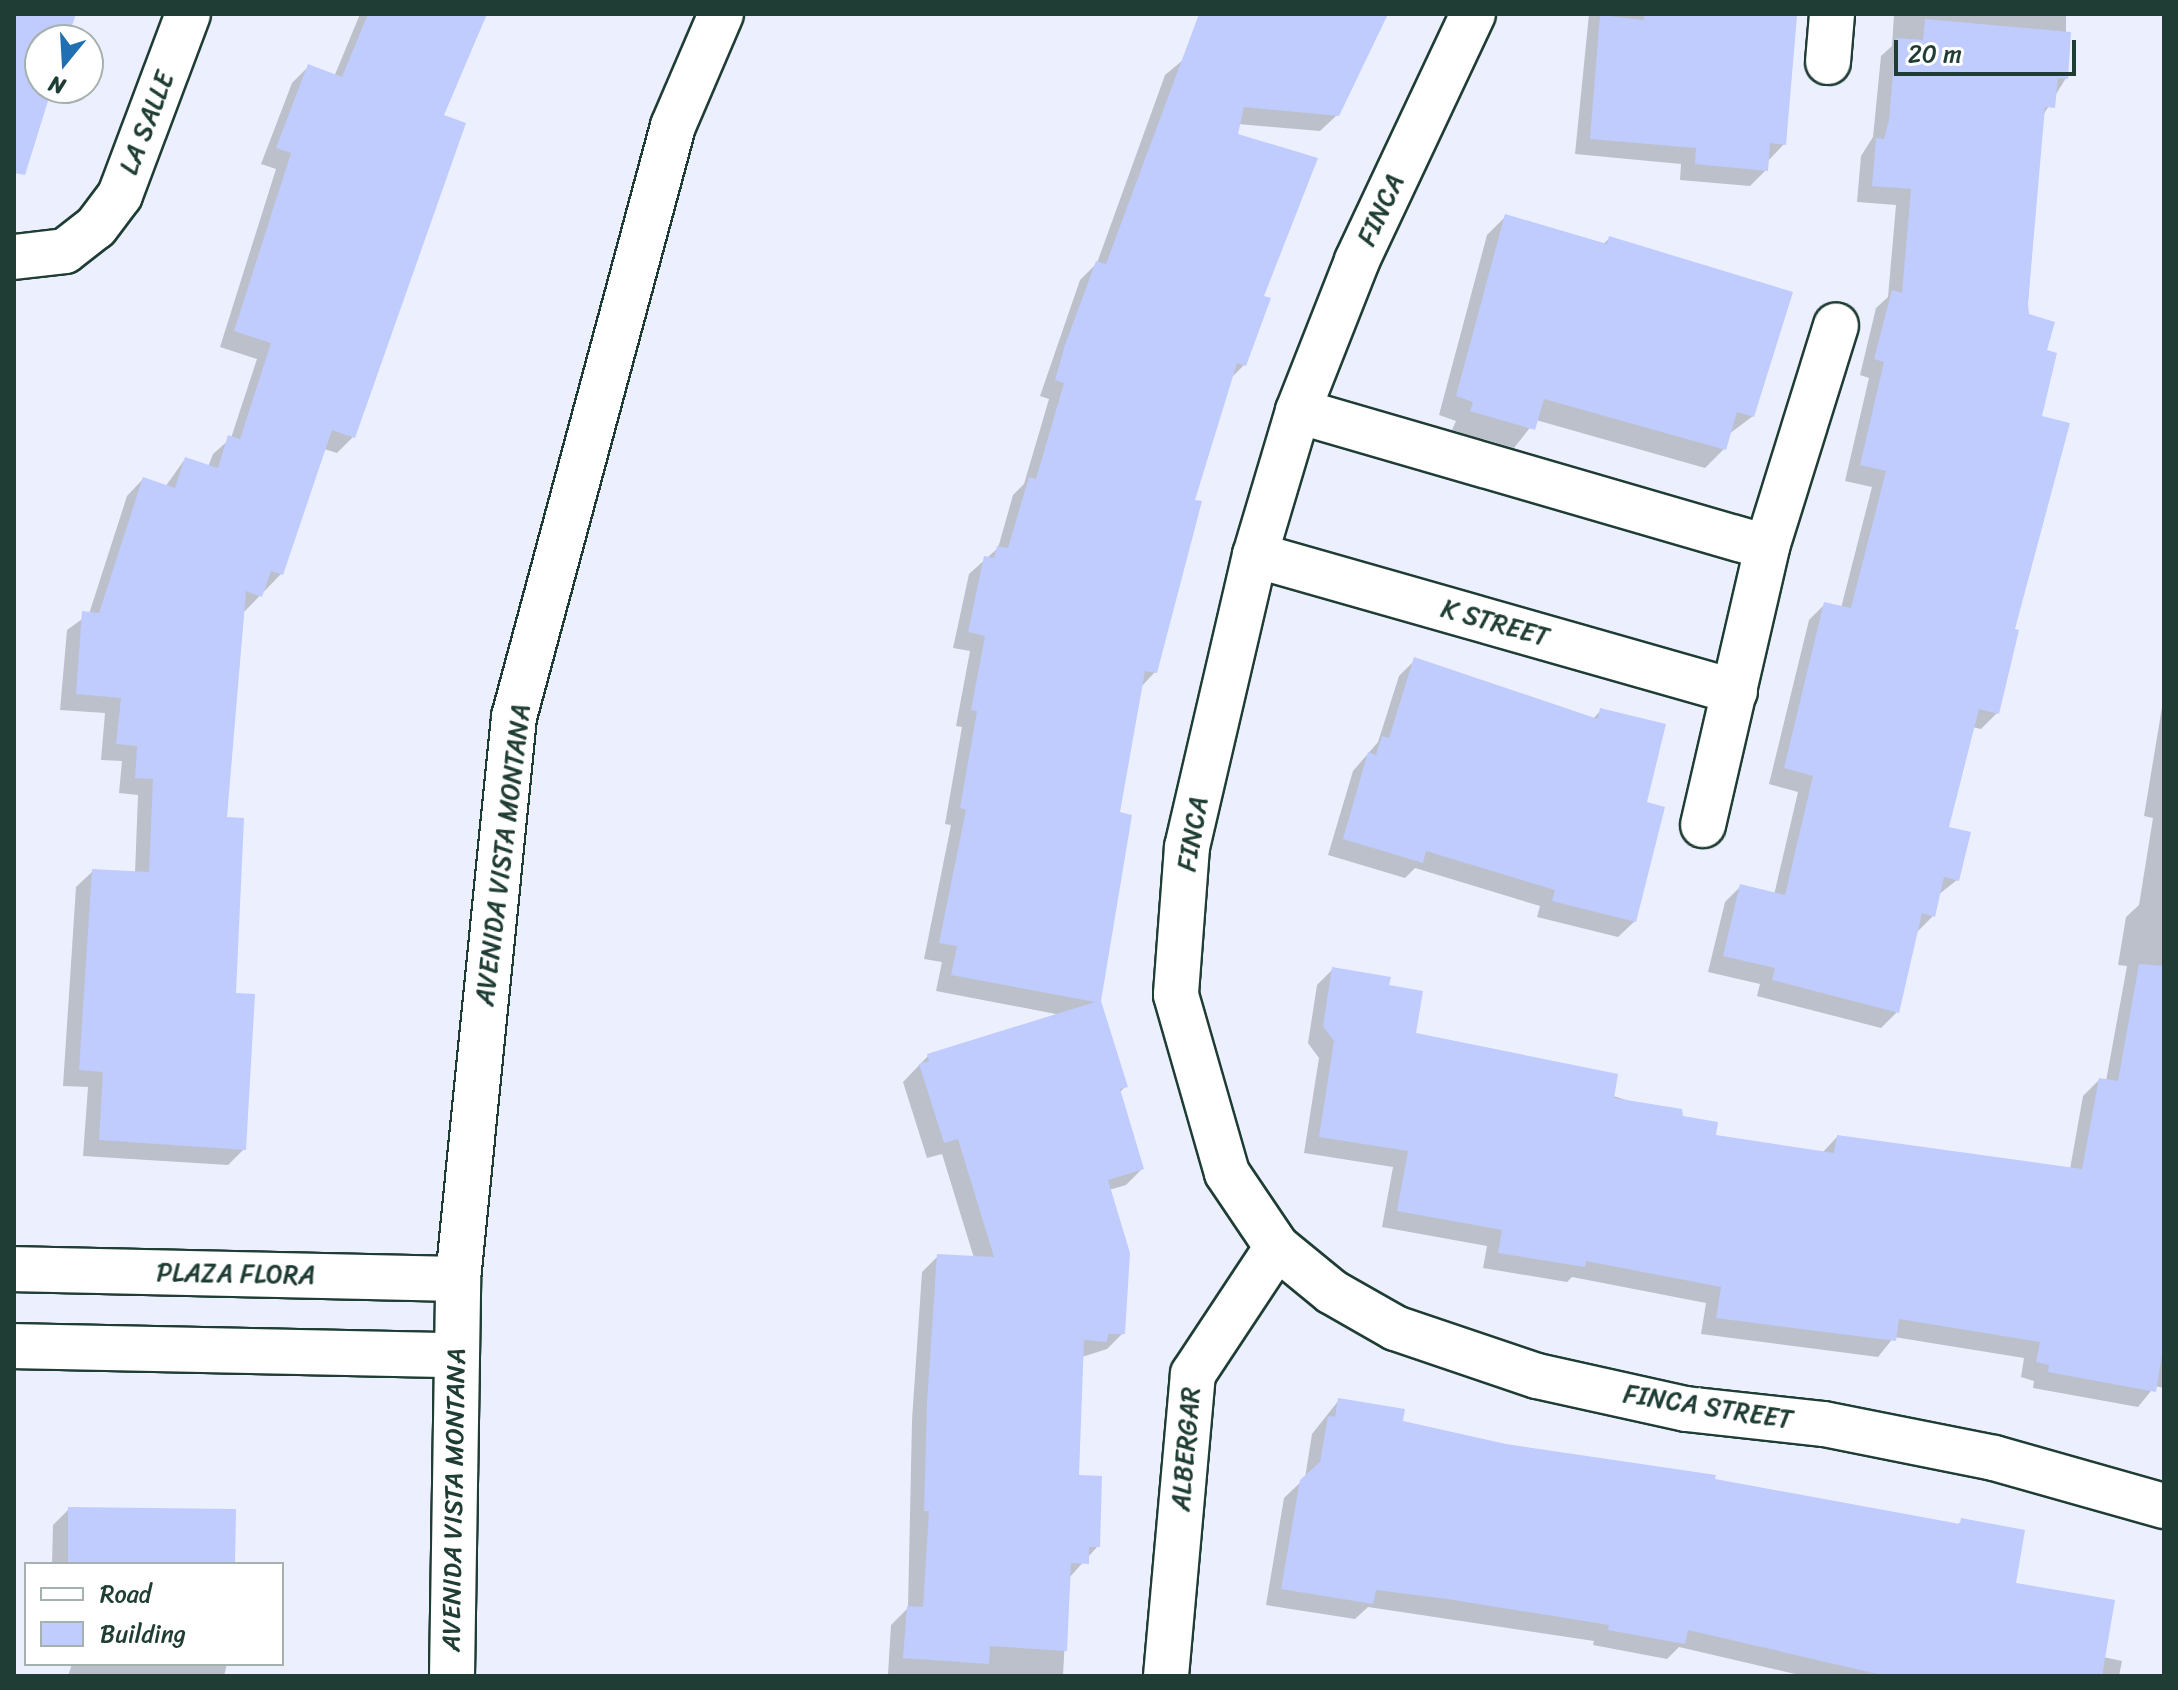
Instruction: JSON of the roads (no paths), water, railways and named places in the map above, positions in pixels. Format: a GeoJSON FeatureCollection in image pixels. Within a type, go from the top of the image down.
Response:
{"type":"FeatureCollection","features":[{"type":"Feature","properties":{"kind":"street","name":"LA SALLE"},"geometry":{"type":"LineString","coordinates":[[14,257],[65,251],[96,227],[120,195],[188,14]]}},
{"type":"Feature","properties":{"kind":"street","name":"AVENIDA VISTA MONTANA"},"geometry":{"type":"LineString","coordinates":[[452,1676],[458,1279],[514,717],[673,126],[721,14]]}},
{"type":"Feature","properties":{"kind":"street","name":"FINCA"},"geometry":{"type":"LineString","coordinates":[[1277,1247],[1227,1173],[1176,995],[1187,847],[1255,555],[1298,411],[1357,261],[1473,14]]}},
{"type":"Feature","properties":{"kind":"street"},"geometry":{"type":"LineString","coordinates":[[1828,62],[1832,14]]}},
{"type":"Feature","properties":{"kind":"street"},"geometry":{"type":"LineString","coordinates":[[1703,825],[1767,547],[1836,325]]}},
{"type":"Feature","properties":{"kind":"street"},"geometry":{"type":"LineString","coordinates":[[1298,411],[1767,547]]}},
{"type":"Feature","properties":{"kind":"street","name":"K STREET"},"geometry":{"type":"LineString","coordinates":[[1255,555],[1735,692]]}},
{"type":"Feature","properties":{"kind":"street","name":"FINCA STREET"},"geometry":{"type":"LineString","coordinates":[[1277,1247],[1332,1292],[1395,1328],[1537,1376],[1686,1409],[1824,1424],[1978,1455],[2164,1506]]}},
{"type":"Feature","properties":{"kind":"street","name":"ALBERGAR"},"geometry":{"type":"LineString","coordinates":[[1166,1676],[1193,1374],[1277,1247]]}},
{"type":"Feature","properties":{"kind":"street","name":"PLAZA FLORA"},"geometry":{"type":"LineString","coordinates":[[14,1269],[458,1279]]}},
{"type":"Feature","properties":{"kind":"street"},"geometry":{"type":"LineString","coordinates":[[14,1346],[457,1355]]}}]}
